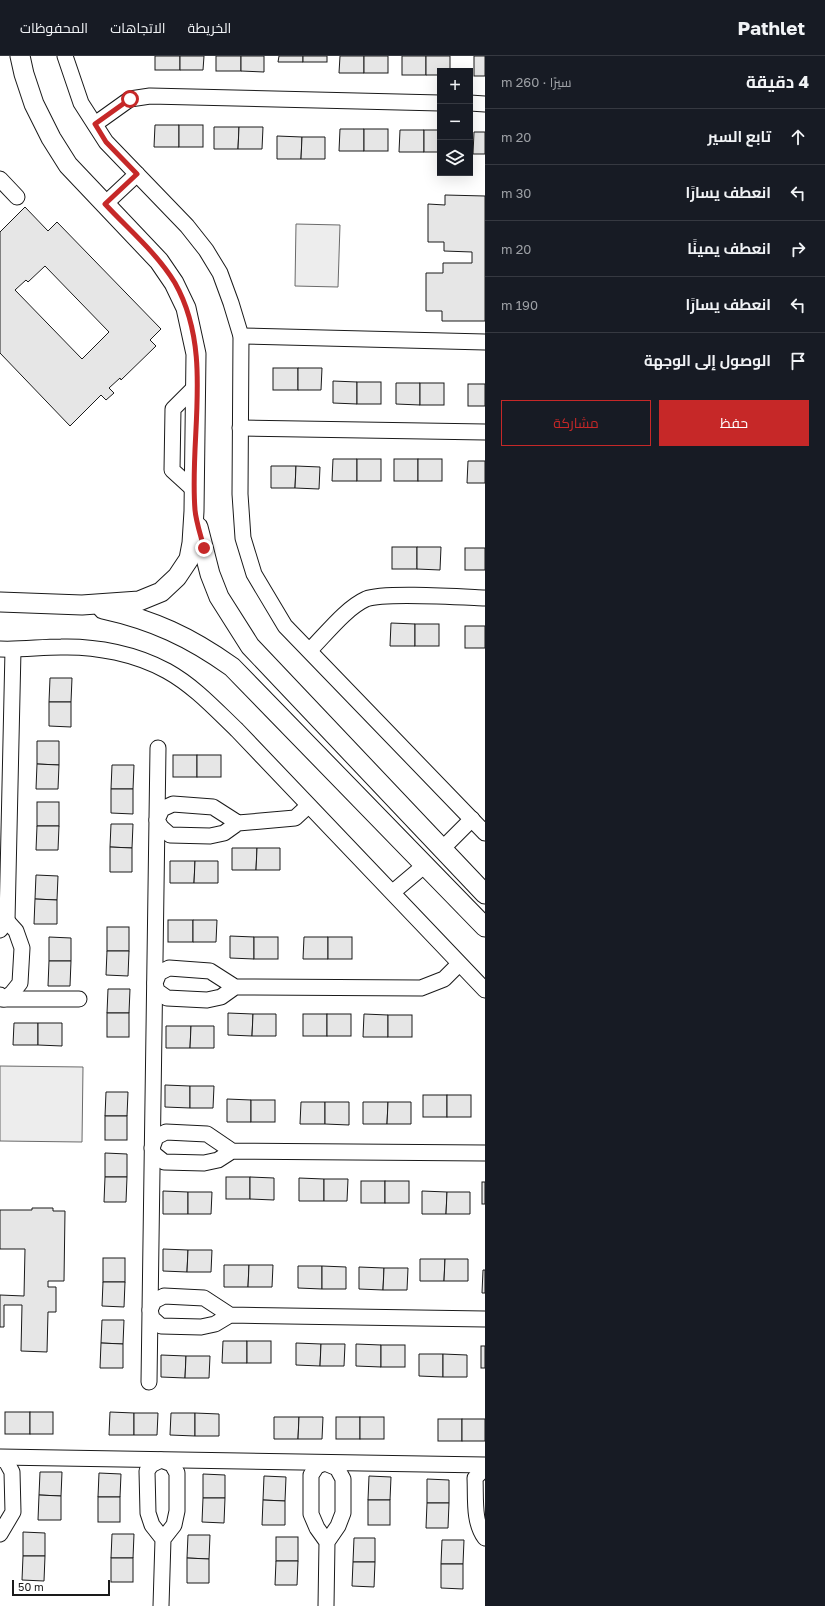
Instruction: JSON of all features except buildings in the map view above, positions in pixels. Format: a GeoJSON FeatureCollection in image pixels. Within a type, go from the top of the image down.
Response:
{"type":"FeatureCollection","features":[{"type":"Feature","properties":{"kind":"main road"},"geometry":{"type":"LineString","coordinates":[[0,602],[82,605],[139,601],[161,592],[177,577],[189,560],[192,543],[195,491],[196,354],[193,332],[186,308],[174,283],[159,261],[68,165],[51,138],[34,104],[20,56]]}},
{"type":"Feature","properties":{"kind":"main road"},"geometry":{"type":"LineString","coordinates":[[194,510],[212,580],[232,620],[250,646],[485,894]]}},
{"type":"Feature","properties":{"kind":"main road"},"geometry":{"type":"LineString","coordinates":[[82,605],[127,614],[170,629],[210,651],[232,667],[485,927]]}},
{"type":"Feature","properties":{"kind":"street"},"geometry":{"type":"LineString","coordinates":[[65,56],[82,103],[106,142],[187,226],[206,250],[223,281],[232,303],[241,336],[240,494],[243,538],[254,574],[285,626],[310,650],[485,833]]}},
{"type":"Feature","properties":{"kind":"street"},"geometry":{"type":"LineString","coordinates":[[95,124],[130,99],[150,96],[437,103]]}},
{"type":"Feature","properties":{"kind":"street"},"geometry":{"type":"LineString","coordinates":[[473,103],[485,104]]}},
{"type":"Feature","properties":{"kind":"street"},"geometry":{"type":"LineString","coordinates":[[105,204],[137,174]]}},
{"type":"Feature","properties":{"kind":"street"},"geometry":{"type":"LineString","coordinates":[[0,179],[17,197]]}},
{"type":"Feature","properties":{"kind":"street"},"geometry":{"type":"LineString","coordinates":[[241,336],[485,342]]}},
{"type":"Feature","properties":{"kind":"street"},"geometry":{"type":"LineString","coordinates":[[240,428],[485,432]]}},
{"type":"Feature","properties":{"kind":"street"},"geometry":{"type":"LineString","coordinates":[[310,650],[352,609],[367,599],[391,596],[485,598]]}},
{"type":"Feature","properties":{"kind":"street"},"geometry":{"type":"LineString","coordinates":[[1,998],[20,984],[22,948],[16,931],[3,925],[7,649],[62,647],[102,649],[131,657],[167,671],[195,690],[238,730],[308,806],[393,892],[485,990]]}},
{"type":"Feature","properties":{"kind":"street"},"geometry":{"type":"LineString","coordinates":[[148,1382],[158,748]]}},
{"type":"Feature","properties":{"kind":"street"},"geometry":{"type":"LineString","coordinates":[[238,823],[213,807],[172,804],[162,809],[157,820],[160,827],[170,835],[210,836],[224,833],[238,823],[295,818],[308,806]]}},
{"type":"Feature","properties":{"kind":"street"},"geometry":{"type":"LineString","coordinates":[[442,849],[472,819]]}},
{"type":"Feature","properties":{"kind":"street"},"geometry":{"type":"LineString","coordinates":[[393,892],[425,865]]}},
{"type":"Feature","properties":{"kind":"street"},"geometry":{"type":"LineString","coordinates":[[235,987],[210,971],[169,968],[159,973],[155,983],[157,991],[166,998],[207,1000],[220,996],[235,987],[421,988],[444,979],[459,964]]}},
{"type":"Feature","properties":{"kind":"street"},"geometry":{"type":"LineString","coordinates":[[1,998],[79,1000]]}},
{"type":"Feature","properties":{"kind":"street"},"geometry":{"type":"LineString","coordinates":[[232,1151],[207,1134],[166,1132],[156,1137],[152,1148],[154,1154],[164,1162],[204,1163],[218,1160],[232,1151],[485,1154]]}},
{"type":"Feature","properties":{"kind":"street"},"geometry":{"type":"LineString","coordinates":[[230,1314],[215,1324],[202,1327],[161,1326],[152,1318],[150,1310],[154,1301],[164,1296],[204,1298],[230,1314],[485,1319]]}},
{"type":"Feature","properties":{"kind":"street"},"geometry":{"type":"LineString","coordinates":[[0,1458],[326,1462],[485,1467]]}},
{"type":"Feature","properties":{"kind":"street"},"geometry":{"type":"LineString","coordinates":[[0,1458],[6,1461],[12,1472],[13,1512],[0,1534]]}},
{"type":"Feature","properties":{"kind":"street"},"geometry":{"type":"LineString","coordinates":[[161,1606],[163,1539],[174,1525],[178,1511],[178,1473],[172,1464],[161,1460],[151,1465],[147,1471],[148,1513],[152,1525],[163,1539]]}},
{"type":"Feature","properties":{"kind":"street"},"geometry":{"type":"LineString","coordinates":[[326,1606],[327,1542],[338,1526],[343,1513],[343,1479],[338,1468],[326,1462],[316,1466],[311,1475],[311,1514],[316,1528],[327,1542]]}},
{"type":"Feature","properties":{"kind":"street"},"geometry":{"type":"LineString","coordinates":[[485,1467],[476,1478],[476,1518],[480,1532],[485,1538]]}},
{"type":"Feature","properties":{"kind":"shaded area"},"geometry":{"type":"Polygon","coordinates":[[[296,224],[340,225],[338,287],[295,286],[296,224]]]}},
{"type":"Feature","properties":{"kind":"shaded area"},"geometry":{"type":"Polygon","coordinates":[[[0,1066],[83,1067],[82,1142],[0,1141],[0,1066]]]}},
{"type":"Feature","properties":{"kind":"route"},"geometry":{"type":"LineString","coordinates":[[130,99],[95,124],[106,142],[137,174],[105,204],[159,261],[174,283],[186,308],[193,332],[196,354],[194,510],[204,548]]}}]}
